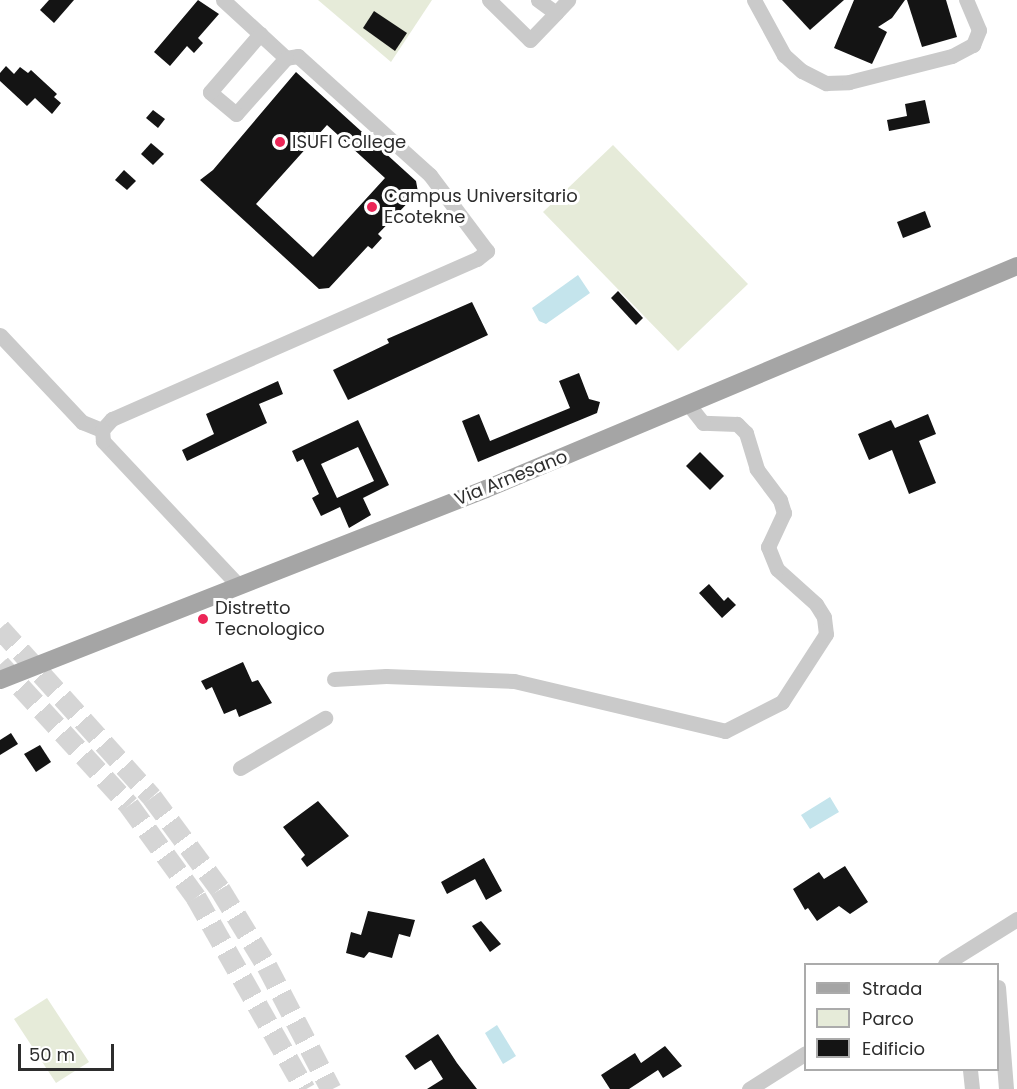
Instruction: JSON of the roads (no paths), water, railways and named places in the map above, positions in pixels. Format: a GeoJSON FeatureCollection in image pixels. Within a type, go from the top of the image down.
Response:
{"type":"FeatureCollection","features":[{"type":"Feature","properties":{"kind":"main road","name":"Via Arnesano"},"geometry":{"type":"LineString","coordinates":[[0,680],[688,404],[1017,266]]}},
{"type":"Feature","properties":{"kind":"street"},"geometry":{"type":"LineString","coordinates":[[223,0],[286,58]]}},
{"type":"Feature","properties":{"kind":"street"},"geometry":{"type":"LineString","coordinates":[[489,0],[530,40],[568,0]]}},
{"type":"Feature","properties":{"kind":"street"},"geometry":{"type":"LineString","coordinates":[[538,0],[556,13]]}},
{"type":"Feature","properties":{"kind":"street"},"geometry":{"type":"LineString","coordinates":[[754,0],[784,55],[802,70],[826,82],[849,82],[952,56],[973,45],[979,30],[966,0]]}},
{"type":"Feature","properties":{"kind":"street"},"geometry":{"type":"LineString","coordinates":[[239,586],[103,441],[102,430],[112,419],[477,259],[487,251],[430,176],[298,56],[286,58],[236,114],[210,92],[260,34]]}},
{"type":"Feature","properties":{"kind":"street"},"geometry":{"type":"LineString","coordinates":[[0,335],[82,422],[102,430]]}},
{"type":"Feature","properties":{"kind":"street"},"geometry":{"type":"LineString","coordinates":[[334,679],[386,676],[514,681],[725,731],[782,702],[826,634],[824,617],[816,604],[777,569],[768,547],[784,513],[780,500],[757,469],[746,433],[736,424],[703,423],[688,404]]}},
{"type":"Feature","properties":{"kind":"street"},"geometry":{"type":"LineString","coordinates":[[240,768],[326,718]]}},
{"type":"Feature","properties":{"kind":"street"},"geometry":{"type":"LineString","coordinates":[[961,960],[1017,919]]}},
{"type":"Feature","properties":{"kind":"street"},"geometry":{"type":"LineString","coordinates":[[999,997],[1006,1089]]}},
{"type":"Feature","properties":{"kind":"street"},"geometry":{"type":"LineString","coordinates":[[749,1089],[804,1054]]}},
{"type":"Feature","properties":{"kind":"street"},"geometry":{"type":"LineString","coordinates":[[971,1071],[972,1089]]}},
{"type":"Feature","properties":{"kind":"water"},"geometry":{"type":"Polygon","coordinates":[[[578,275],[590,293],[546,324],[539,321],[532,308],[578,275]]]}},
{"type":"Feature","properties":{"kind":"water"},"geometry":{"type":"Polygon","coordinates":[[[830,797],[839,812],[810,829],[801,815],[830,797]]]}},
{"type":"Feature","properties":{"kind":"water"},"geometry":{"type":"Polygon","coordinates":[[[497,1025],[516,1056],[503,1064],[485,1033],[497,1025]]]}},
{"type":"Feature","properties":{"kind":"tunnel"},"geometry":{"type":"LineString","coordinates":[[0,628],[152,797],[220,889],[267,966],[331,1089]]}},
{"type":"Feature","properties":{"kind":"tunnel"},"geometry":{"type":"LineString","coordinates":[[0,664],[129,805],[196,897],[305,1089]]}},
{"type":"Feature","properties":{"kind":"place","name":"ISUFI College"},"geometry":{"type":"Point","coordinates":[280,142]}},
{"type":"Feature","properties":{"kind":"place","name":"Campus Universitario Ecotekne"},"geometry":{"type":"Point","coordinates":[372,207]}},
{"type":"Feature","properties":{"kind":"place","name":"Distretto Tecnologico"},"geometry":{"type":"Point","coordinates":[203,619]}}]}
